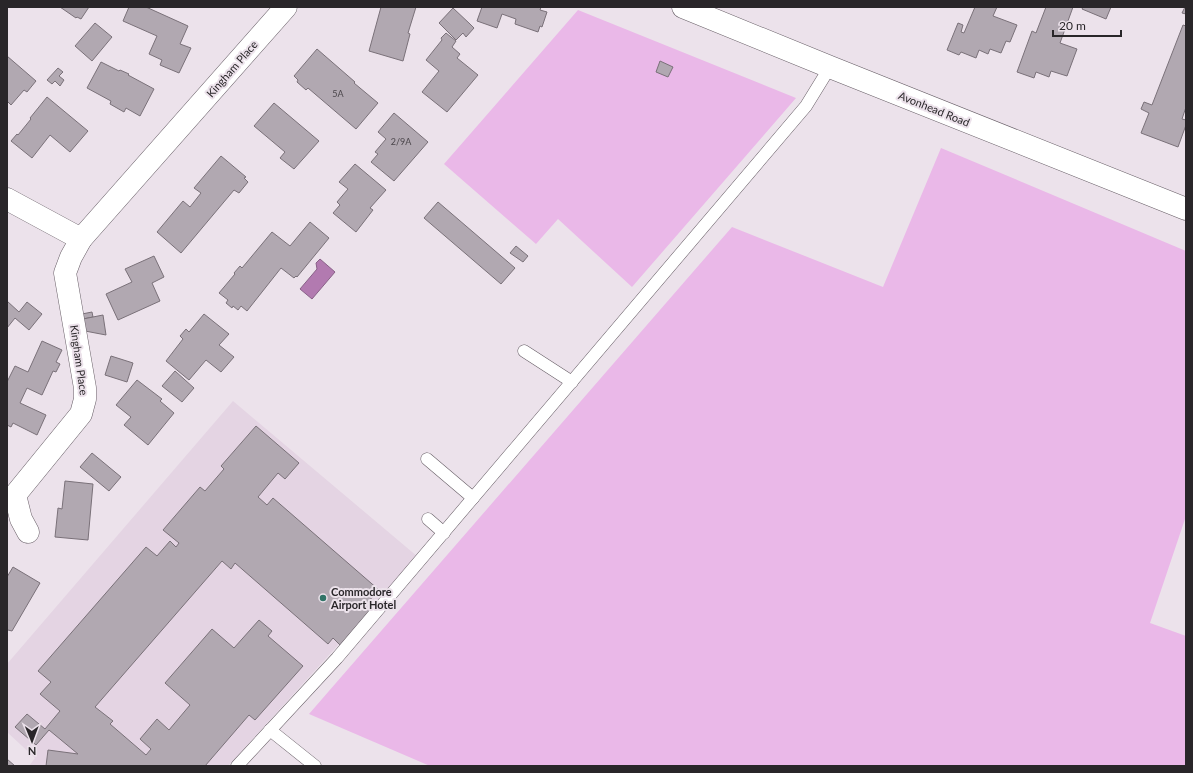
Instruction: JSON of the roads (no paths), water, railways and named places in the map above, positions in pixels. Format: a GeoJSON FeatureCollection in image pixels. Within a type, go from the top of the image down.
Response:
{"type":"FeatureCollection","features":[{"type":"Feature","properties":{"kind":"street","name":"Kingham Place"},"geometry":{"type":"LineString","coordinates":[[28,532],[21,519],[16,495],[81,414],[85,399],[81,360],[65,273],[71,257],[81,239],[286,7]]}},
{"type":"Feature","properties":{"kind":"street","name":"Avonhead Road"},"geometry":{"type":"LineString","coordinates":[[683,7],[1186,209]]}},
{"type":"Feature","properties":{"kind":"street"},"geometry":{"type":"LineString","coordinates":[[7,199],[81,239]]}},
{"type":"Feature","properties":{"kind":"lane"},"geometry":{"type":"LineString","coordinates":[[237,766],[337,658],[444,533],[806,106],[830,67]]}},
{"type":"Feature","properties":{"kind":"lane"},"geometry":{"type":"LineString","coordinates":[[524,351],[572,382]]}},
{"type":"Feature","properties":{"kind":"lane"},"geometry":{"type":"LineString","coordinates":[[427,459],[473,498]]}},
{"type":"Feature","properties":{"kind":"lane"},"geometry":{"type":"LineString","coordinates":[[428,519],[444,533]]}},
{"type":"Feature","properties":{"kind":"lane"},"geometry":{"type":"LineString","coordinates":[[270,730],[315,766]]}},
{"type":"Feature","properties":{"kind":"place","name":"Commodore Airport Hotel"},"geometry":{"type":"Point","coordinates":[323,598]}}]}
